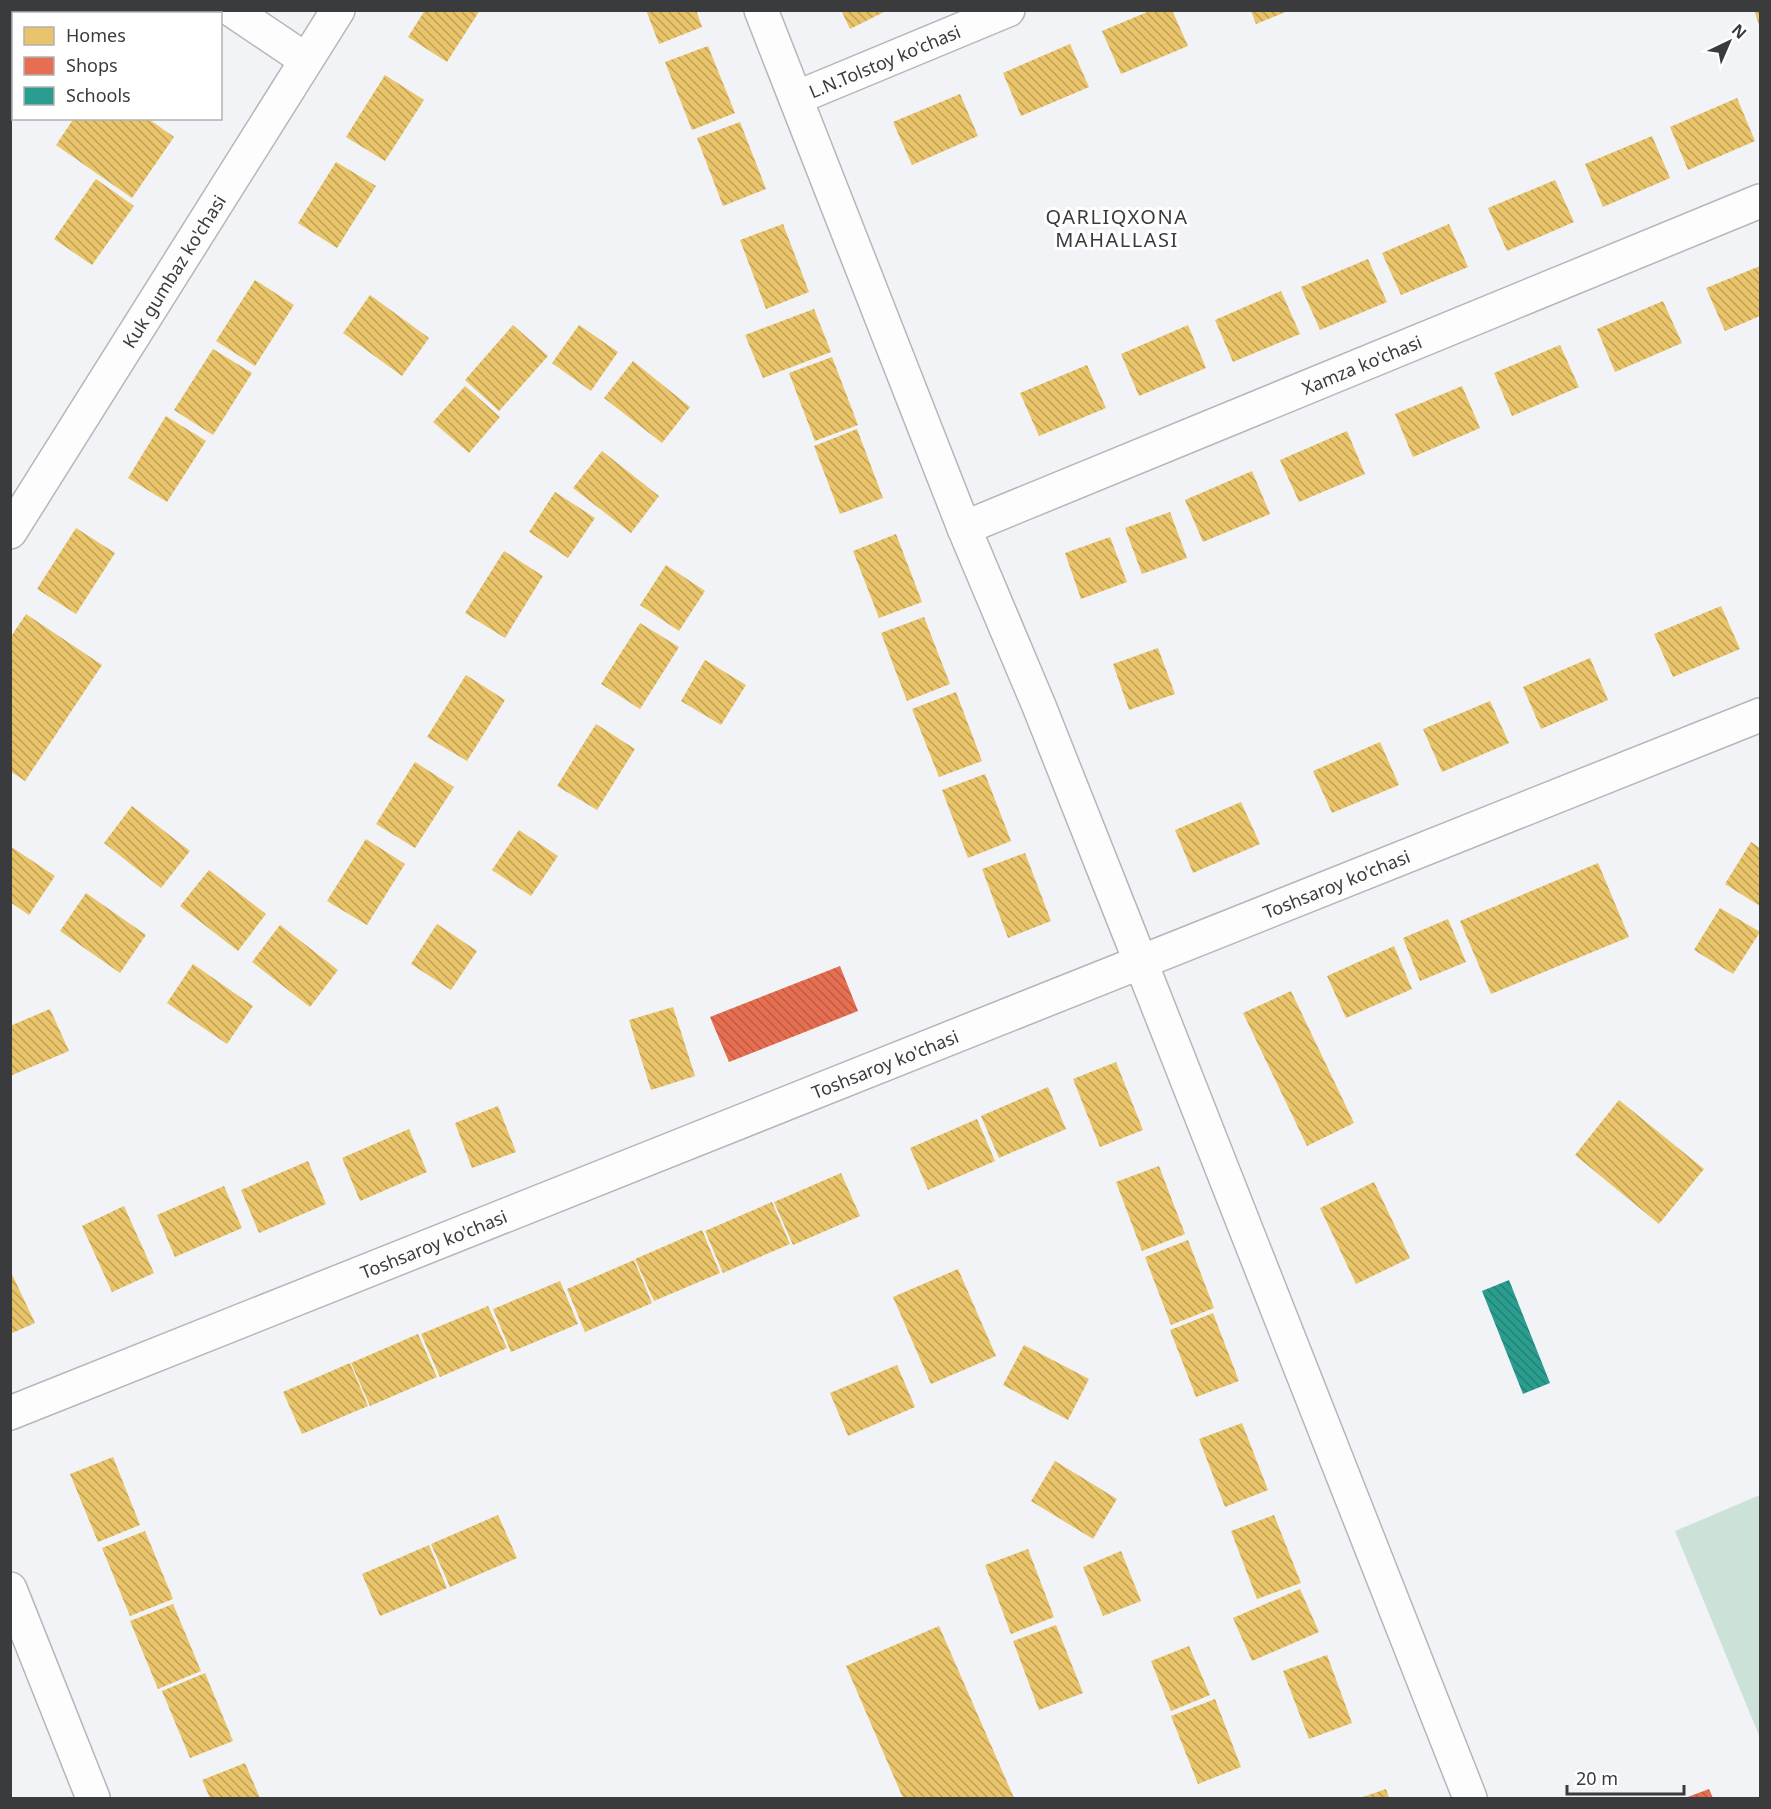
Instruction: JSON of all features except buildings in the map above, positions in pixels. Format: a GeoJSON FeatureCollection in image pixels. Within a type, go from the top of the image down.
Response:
{"type":"FeatureCollection","features":[{"type":"Feature","properties":{"kind":"street"},"geometry":{"type":"LineString","coordinates":[[232,10],[306,60]]}},
{"type":"Feature","properties":{"kind":"street","name":"Kuk gumbaz ko'chasi"},"geometry":{"type":"LineString","coordinates":[[10,532],[338,10]]}},
{"type":"Feature","properties":{"kind":"street"},"geometry":{"type":"LineString","coordinates":[[761,10],[964,528],[1039,706],[1470,1798]]}},
{"type":"Feature","properties":{"kind":"street","name":"L.N.Tolstoy ko'chasi"},"geometry":{"type":"LineString","coordinates":[[796,98],[1008,10]]}},
{"type":"Feature","properties":{"kind":"street","name":"Xamza ko'chasi"},"geometry":{"type":"LineString","coordinates":[[964,528],[1761,201]]}},
{"type":"Feature","properties":{"kind":"street","name":"Toshsaroy ko'chasi"},"geometry":{"type":"LineString","coordinates":[[10,1413],[1761,715]]}},
{"type":"Feature","properties":{"kind":"street"},"geometry":{"type":"LineString","coordinates":[[10,1588],[93,1798]]}},
{"type":"Feature","properties":{"kind":"green space"},"geometry":{"type":"Polygon","coordinates":[[[1760,1495],[1760,1738],[1675,1531],[1760,1495]]]}},
{"type":"Feature","properties":{"kind":"district","name":"QARLIQXONA MAHALLASI"},"geometry":{"type":"Point","coordinates":[1117,228]}}]}
